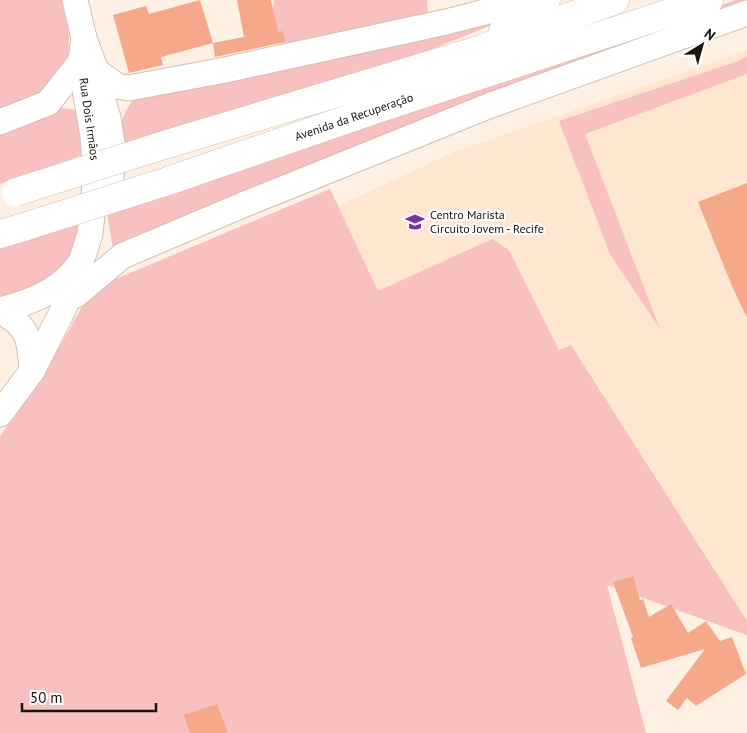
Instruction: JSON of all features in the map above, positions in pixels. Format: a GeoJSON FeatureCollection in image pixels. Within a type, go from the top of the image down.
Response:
{"type":"FeatureCollection","features":[{"type":"Feature","properties":{"kind":"highway"},"geometry":{"type":"LineString","coordinates":[[476,51],[546,0]]}},
{"type":"Feature","properties":{"kind":"highway"},"geometry":{"type":"LineString","coordinates":[[8,195],[164,145],[476,51],[615,0]]}},
{"type":"Feature","properties":{"kind":"highway","name":"Avenida da Recuperação"},"geometry":{"type":"LineString","coordinates":[[12,230],[168,181],[383,107],[709,0]]}},
{"type":"Feature","properties":{"kind":"main road","name":"Rua Dois Irmãos"},"geometry":{"type":"LineString","coordinates":[[0,414],[32,371],[92,261],[100,236],[110,188],[114,150],[98,114],[75,0]]}},
{"type":"Feature","properties":{"kind":"main road"},"geometry":{"type":"LineString","coordinates":[[48,103],[87,57],[116,86],[132,87],[220,71],[446,22],[532,0]]}},
{"type":"Feature","properties":{"kind":"main road"},"geometry":{"type":"LineString","coordinates":[[100,236],[99,249],[102,253],[112,257],[122,256],[491,105],[747,13]]}},
{"type":"Feature","properties":{"kind":"main road","name":"Rua Dois Irmãos"},"geometry":{"type":"LineString","coordinates":[[69,305],[90,234],[96,184],[93,136],[98,114],[118,101],[132,87]]}},
{"type":"Feature","properties":{"kind":"main road"},"geometry":{"type":"LineString","coordinates":[[0,122],[48,103],[70,99],[77,101],[98,114]]}},
{"type":"Feature","properties":{"kind":"main road","name":"Rua Dois Irmãos"},"geometry":{"type":"LineString","coordinates":[[69,305],[122,256]]}},
{"type":"Feature","properties":{"kind":"main road"},"geometry":{"type":"LineString","coordinates":[[0,311],[52,291],[72,273],[82,260]]}},
{"type":"Feature","properties":{"kind":"main road"},"geometry":{"type":"LineString","coordinates":[[0,311],[21,326],[28,336],[32,371]]}},
{"type":"Feature","properties":{"kind":"shaded area"},"geometry":{"type":"Polygon","coordinates":[[[0,0],[62,0],[67,25],[69,51],[64,67],[40,99],[0,109],[0,0]]]}},
{"type":"Feature","properties":{"kind":"shaded area"},"geometry":{"type":"Polygon","coordinates":[[[274,0],[427,0],[428,15],[280,44],[273,10],[274,0]]]}},
{"type":"Feature","properties":{"kind":"shaded area"},"geometry":{"type":"Polygon","coordinates":[[[736,0],[747,0],[747,9],[416,121],[113,249],[107,213],[736,0]]]}},
{"type":"Feature","properties":{"kind":"shaded area"},"geometry":{"type":"Polygon","coordinates":[[[499,22],[425,52],[127,144],[121,133],[124,116],[133,100],[499,22]]]}},
{"type":"Feature","properties":{"kind":"shaded area"},"geometry":{"type":"Polygon","coordinates":[[[747,50],[747,635],[607,585],[646,733],[0,733],[0,437],[60,346],[92,289],[330,189],[338,206],[452,153],[747,50]]]}},
{"type":"Feature","properties":{"kind":"shaded area"},"geometry":{"type":"Polygon","coordinates":[[[747,56],[747,74],[585,134],[660,329],[610,254],[559,121],[738,61],[747,56]]]}},
{"type":"Feature","properties":{"kind":"shaded area"},"geometry":{"type":"Polygon","coordinates":[[[53,107],[77,110],[88,153],[0,184],[0,130],[53,107]]]}},
{"type":"Feature","properties":{"kind":"shaded area"},"geometry":{"type":"Polygon","coordinates":[[[330,189],[378,291],[492,239],[509,250],[559,350],[571,345],[747,621],[747,635],[607,585],[646,733],[0,733],[0,437],[60,346],[92,289],[330,189]]]}},
{"type":"Feature","properties":{"kind":"shaded area"},"geometry":{"type":"Polygon","coordinates":[[[87,219],[77,266],[0,302],[0,243],[87,219]]]}},
{"type":"Feature","properties":{"kind":"building"},"geometry":{"type":"Polygon","coordinates":[[[200,0],[213,43],[161,57],[163,65],[129,73],[113,15],[146,6],[149,14],[200,0]]]}},
{"type":"Feature","properties":{"kind":"building"},"geometry":{"type":"Polygon","coordinates":[[[237,0],[271,0],[278,32],[283,31],[285,42],[215,57],[213,43],[244,37],[237,0]]]}},
{"type":"Feature","properties":{"kind":"building"},"geometry":{"type":"Polygon","coordinates":[[[747,183],[747,318],[698,202],[747,183]]]}},
{"type":"Feature","properties":{"kind":"building"},"geometry":{"type":"Polygon","coordinates":[[[633,576],[640,600],[643,599],[649,617],[671,604],[688,633],[706,621],[720,641],[732,637],[746,674],[696,706],[687,698],[678,710],[666,701],[705,649],[641,668],[631,638],[633,637],[613,582],[633,576]]]}},
{"type":"Feature","properties":{"kind":"building"},"geometry":{"type":"Polygon","coordinates":[[[217,704],[228,733],[190,733],[184,715],[217,704]]]}},
{"type":"Feature","properties":{"kind":"place","name":"Centro Marista Circuito Jovem - Recife"},"geometry":{"type":"Point","coordinates":[415,222]}}]}
